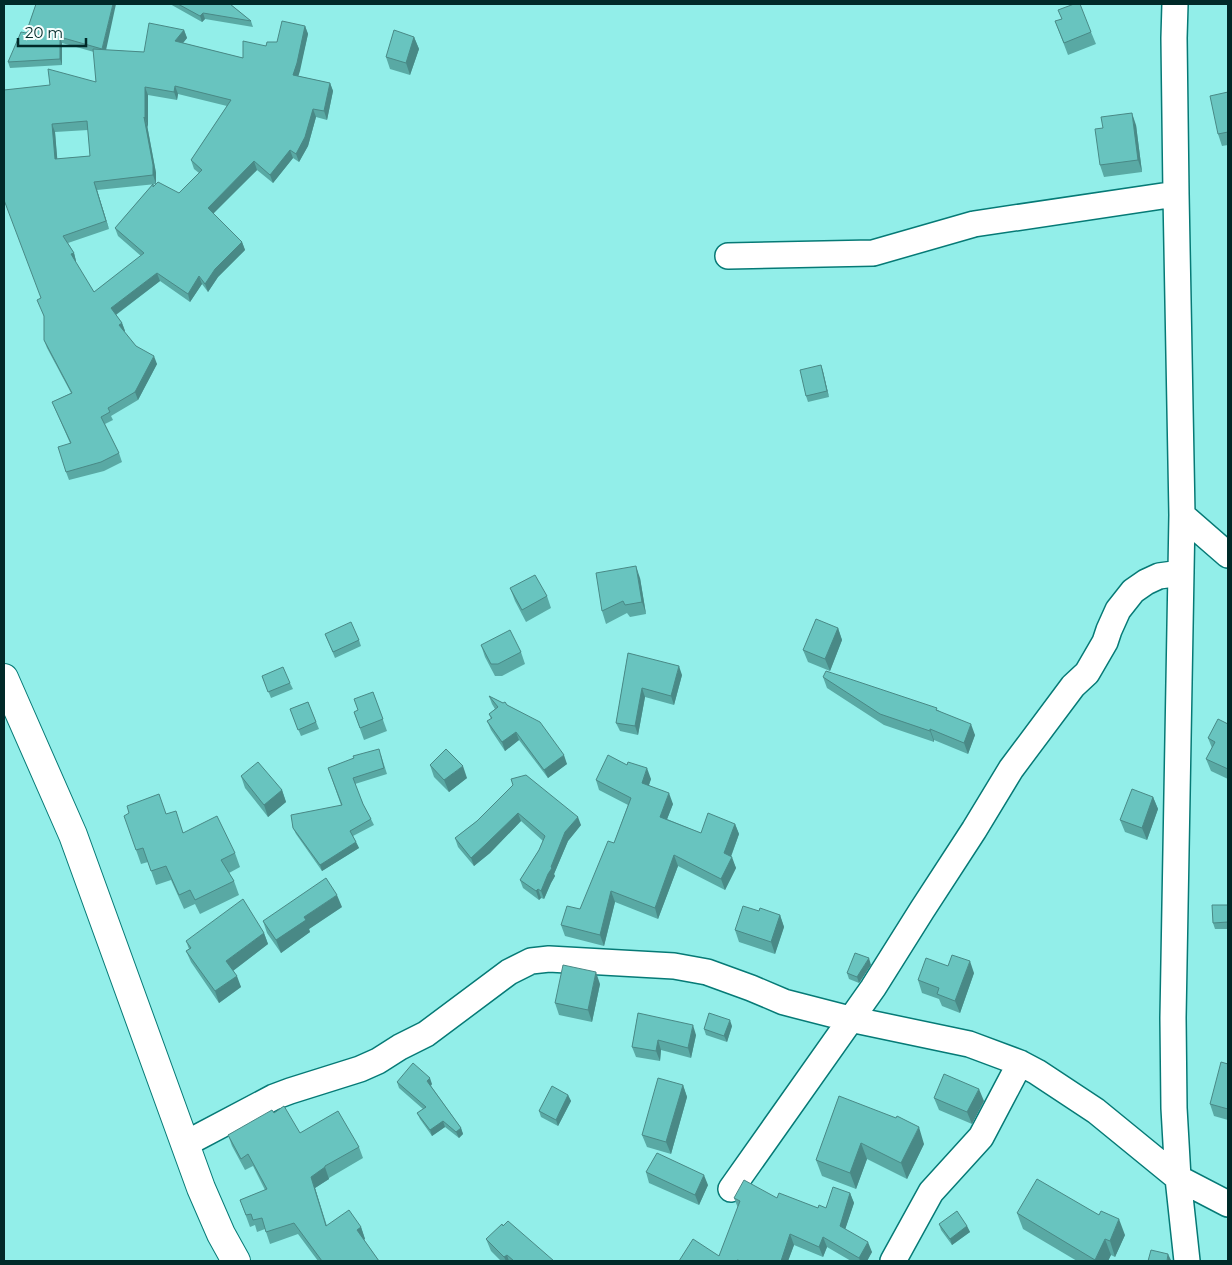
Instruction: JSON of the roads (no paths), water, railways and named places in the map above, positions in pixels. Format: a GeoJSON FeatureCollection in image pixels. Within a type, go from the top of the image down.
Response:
{"type":"FeatureCollection","features":[{"type":"Feature","properties":{"kind":"street"},"geometry":{"type":"LineString","coordinates":[[1175,4],[1176,194],[1182,515],[1174,1108],[1178,1178],[1187,1261]]}},
{"type":"Feature","properties":{"kind":"street"},"geometry":{"type":"LineString","coordinates":[[728,256],[873,253],[974,224],[1176,194]]}},
{"type":"Feature","properties":{"kind":"street"},"geometry":{"type":"LineString","coordinates":[[1182,515],[1228,555]]}},
{"type":"Feature","properties":{"kind":"street"},"geometry":{"type":"LineString","coordinates":[[731,1189],[873,988],[1011,769],[1073,686],[1087,673],[1105,642],[1118,610],[1133,591],[1146,582],[1159,576],[1180,572]]}},
{"type":"Feature","properties":{"kind":"street"},"geometry":{"type":"LineString","coordinates":[[4,678],[73,835],[185,1144],[221,1234],[236,1261]]}},
{"type":"Feature","properties":{"kind":"street"},"geometry":{"type":"LineString","coordinates":[[185,1144],[290,1091],[360,1069],[378,1061],[426,1034],[509,972],[531,961],[549,959],[674,966],[707,972],[784,1002],[850,1020],[969,1044],[1020,1063],[1096,1111],[1178,1178],[1228,1204]]}},
{"type":"Feature","properties":{"kind":"street"},"geometry":{"type":"LineString","coordinates":[[893,1261],[931,1192],[981,1137],[1020,1063]]}}]}
